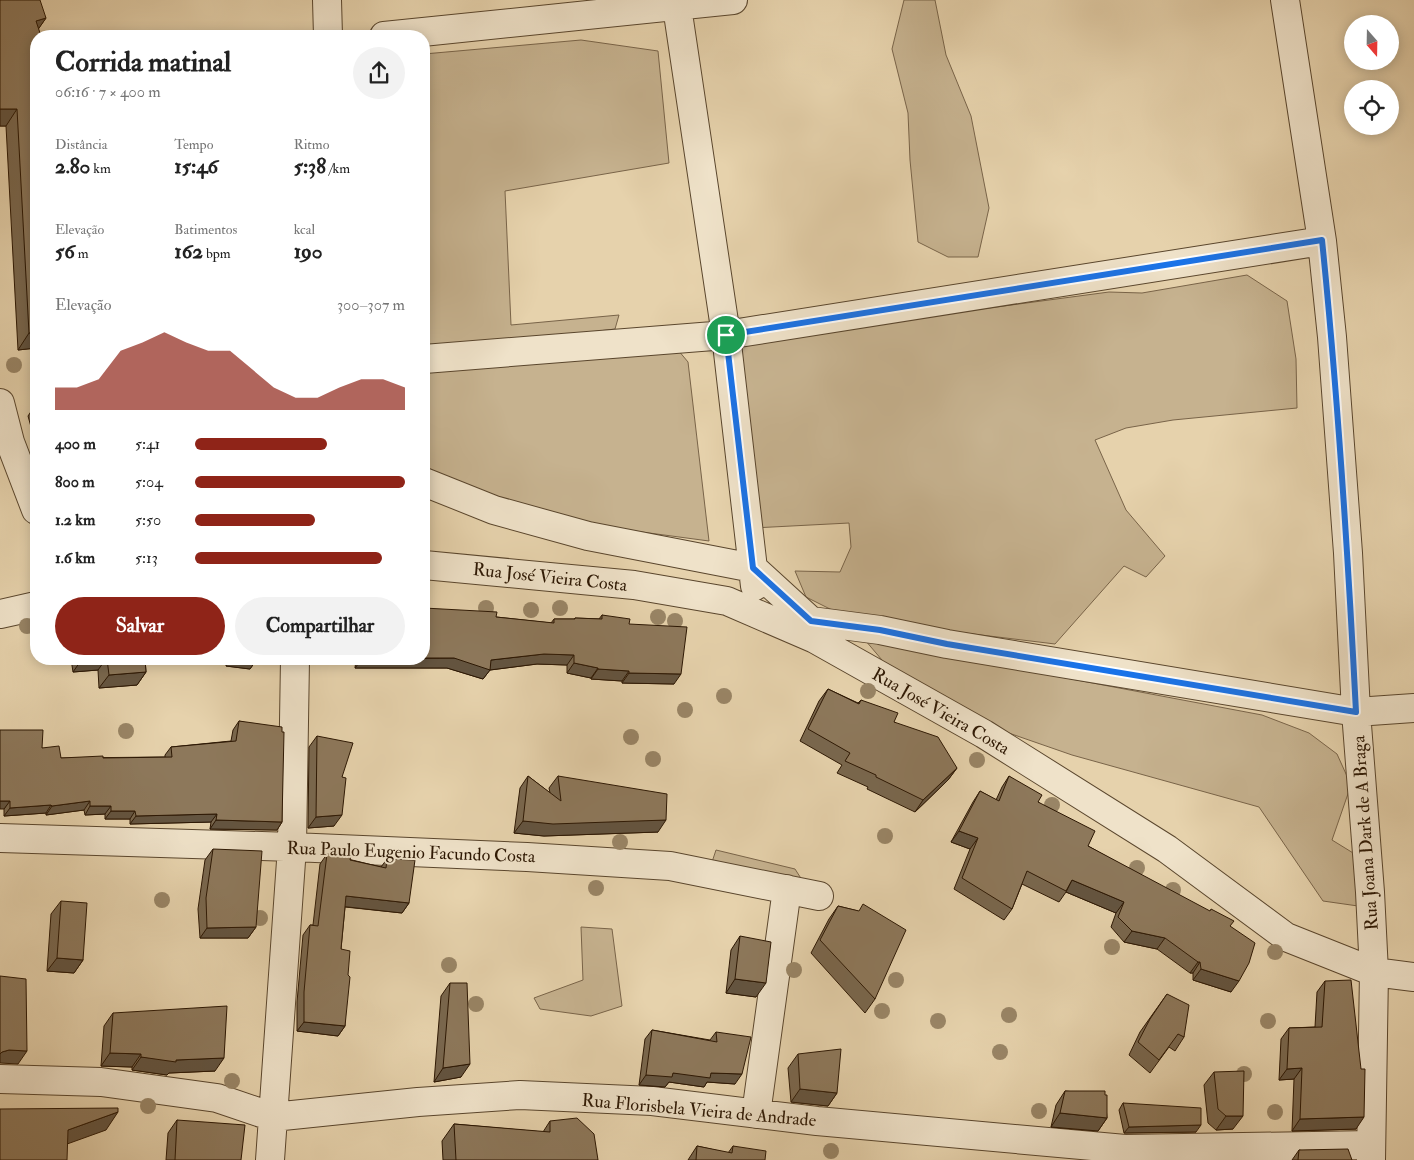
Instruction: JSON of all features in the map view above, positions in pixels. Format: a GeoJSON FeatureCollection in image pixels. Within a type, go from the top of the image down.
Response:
{"type":"FeatureCollection","features":[{"type":"Feature","properties":{"kind":"street"},"geometry":{"type":"LineString","coordinates":[[327,0],[328,30]]}},
{"type":"Feature","properties":{"kind":"street"},"geometry":{"type":"LineString","coordinates":[[430,31],[676,3],[732,0]]}},
{"type":"Feature","properties":{"kind":"street","name":"Rua Joana Dark de A Braga"},"geometry":{"type":"LineString","coordinates":[[1285,0],[1322,240],[1335,376],[1374,972],[1371,1152]]}},
{"type":"Feature","properties":{"kind":"street"},"geometry":{"type":"LineString","coordinates":[[676,3],[726,335],[759,615]]}},
{"type":"Feature","properties":{"kind":"street"},"geometry":{"type":"LineString","coordinates":[[430,359],[726,335],[1322,240]]}},
{"type":"Feature","properties":{"kind":"street"},"geometry":{"type":"LineString","coordinates":[[0,403],[10,442],[30,494]]}},
{"type":"Feature","properties":{"kind":"street"},"geometry":{"type":"LineString","coordinates":[[430,484],[494,510],[588,536],[753,568],[811,621],[880,630],[947,644],[1356,712],[1414,708]]}},
{"type":"Feature","properties":{"kind":"street","name":"Rua José Vieira Costa"},"geometry":{"type":"LineString","coordinates":[[430,566],[634,585],[727,601],[815,639],[984,734],[1167,849],[1286,937],[1374,972],[1414,977]]}},
{"type":"Feature","properties":{"kind":"street"},"geometry":{"type":"LineString","coordinates":[[0,614],[30,607]]}},
{"type":"Feature","properties":{"kind":"street"},"geometry":{"type":"LineString","coordinates":[[270,1160],[292,847],[295,665]]}},
{"type":"Feature","properties":{"kind":"street","name":"Rua Paulo Eugenio Facundo Costa"},"geometry":{"type":"LineString","coordinates":[[0,838],[517,856],[670,866],[819,896]]}},
{"type":"Feature","properties":{"kind":"street"},"geometry":{"type":"LineString","coordinates":[[756,1114],[788,889]]}},
{"type":"Feature","properties":{"kind":"street","name":"Rua Florisbela Vieira de Andrade"},"geometry":{"type":"LineString","coordinates":[[0,1079],[101,1082],[217,1098],[273,1117],[418,1102],[520,1095],[652,1101],[1125,1155],[1371,1152]]}},
{"type":"Feature","properties":{"kind":"shaded area"},"geometry":{"type":"Polygon","coordinates":[[[904,0],[935,0],[946,55],[971,116],[989,208],[978,257],[948,257],[918,242],[910,160],[908,113],[892,49],[904,0]]]}},
{"type":"Feature","properties":{"kind":"shaded area"},"geometry":{"type":"Polygon","coordinates":[[[581,40],[658,51],[669,163],[505,191],[511,325],[619,315],[615,329],[430,351],[430,53],[581,40]]]}},
{"type":"Feature","properties":{"kind":"shaded area"},"geometry":{"type":"Polygon","coordinates":[[[1247,275],[1287,301],[1296,359],[1297,408],[1173,420],[1126,428],[1095,440],[1126,510],[1165,556],[1146,577],[1124,566],[1055,644],[848,618],[806,597],[795,571],[840,572],[851,547],[849,523],[753,528],[733,342],[1109,292],[1142,293],[1247,275]]]}},
{"type":"Feature","properties":{"kind":"shaded area"},"geometry":{"type":"Polygon","coordinates":[[[673,344],[688,362],[709,541],[537,518],[430,476],[430,372],[673,344]]]}},
{"type":"Feature","properties":{"kind":"shaded area"},"geometry":{"type":"Polygon","coordinates":[[[865,640],[1262,715],[1309,733],[1337,754],[1351,785],[1332,840],[1358,856],[1358,906],[1323,901],[1259,807],[1072,755],[977,722],[893,673],[865,640]]]}},
{"type":"Feature","properties":{"kind":"shaded area"},"geometry":{"type":"Polygon","coordinates":[[[716,850],[795,869],[804,883],[712,862],[716,850]]]}},
{"type":"Feature","properties":{"kind":"shaded area"},"geometry":{"type":"Polygon","coordinates":[[[581,927],[612,929],[622,1006],[591,1016],[540,1009],[534,998],[583,980],[581,927]]]}},
{"type":"Feature","properties":{"kind":"building"},"geometry":{"type":"Polygon","coordinates":[[[0,0],[40,0],[46,18],[36,21],[39,30],[30,30],[29,333],[17,109],[0,109],[0,0]]]}},
{"type":"Feature","properties":{"kind":"building"},"geometry":{"type":"Polygon","coordinates":[[[430,608],[497,612],[496,617],[554,623],[554,619],[602,619],[602,615],[630,619],[629,624],[687,627],[681,674],[629,673],[629,671],[598,669],[574,663],[574,655],[544,654],[491,660],[490,670],[454,658],[430,658],[430,608]]]}},
{"type":"Feature","properties":{"kind":"building"},"geometry":{"type":"Polygon","coordinates":[[[108,665],[145,665],[146,672],[109,675],[108,665]]]}},
{"type":"Feature","properties":{"kind":"building"},"geometry":{"type":"Polygon","coordinates":[[[828,689],[859,704],[861,700],[898,713],[894,722],[938,737],[957,768],[923,800],[845,761],[850,753],[808,729],[828,689]]]}},
{"type":"Feature","properties":{"kind":"building"},"geometry":{"type":"Polygon","coordinates":[[[239,721],[282,727],[282,732],[284,732],[282,822],[216,820],[217,814],[136,816],[135,811],[111,811],[111,806],[90,806],[90,801],[52,806],[10,808],[10,801],[0,801],[0,730],[43,730],[42,748],[59,746],[61,758],[103,756],[103,758],[172,757],[171,747],[236,741],[239,721]]]}},
{"type":"Feature","properties":{"kind":"building"},"geometry":{"type":"Polygon","coordinates":[[[317,736],[353,743],[342,777],[346,778],[342,815],[316,817],[317,736]]]}},
{"type":"Feature","properties":{"kind":"building"},"geometry":{"type":"Polygon","coordinates":[[[528,776],[561,801],[558,776],[667,794],[666,820],[553,824],[523,821],[528,776]]]}},
{"type":"Feature","properties":{"kind":"building"},"geometry":{"type":"Polygon","coordinates":[[[1009,776],[1042,795],[1038,802],[1095,831],[1088,846],[1210,911],[1211,909],[1234,921],[1230,926],[1255,943],[1249,963],[1239,981],[1201,969],[1200,962],[1165,938],[1132,931],[1118,917],[1124,902],[1072,880],[1066,891],[1027,871],[1012,909],[962,878],[978,838],[959,831],[980,791],[999,801],[1009,776]]]}},
{"type":"Feature","properties":{"kind":"building"},"geometry":{"type":"Polygon","coordinates":[[[213,849],[262,851],[256,927],[207,928],[206,898],[213,849]]]}},
{"type":"Feature","properties":{"kind":"building"},"geometry":{"type":"Polygon","coordinates":[[[327,854],[351,855],[350,860],[386,868],[387,859],[415,860],[409,903],[346,896],[341,949],[350,951],[348,975],[350,977],[345,1026],[304,1022],[304,992],[310,925],[318,926],[327,854]]]}},
{"type":"Feature","properties":{"kind":"building"},"geometry":{"type":"Polygon","coordinates":[[[61,901],[87,903],[83,960],[57,958],[61,901]]]}},
{"type":"Feature","properties":{"kind":"building"},"geometry":{"type":"Polygon","coordinates":[[[863,904],[906,930],[875,999],[820,940],[838,906],[859,911],[863,904]]]}},
{"type":"Feature","properties":{"kind":"building"},"geometry":{"type":"Polygon","coordinates":[[[740,936],[771,942],[766,983],[735,979],[740,936]]]}},
{"type":"Feature","properties":{"kind":"building"},"geometry":{"type":"Polygon","coordinates":[[[0,976],[26,979],[27,1051],[9,1050],[0,1054],[0,976]]]}},
{"type":"Feature","properties":{"kind":"building"},"geometry":{"type":"Polygon","coordinates":[[[1351,980],[1361,1069],[1365,1069],[1364,1117],[1300,1119],[1302,1068],[1287,1069],[1289,1028],[1322,1027],[1325,981],[1351,980]]]}},
{"type":"Feature","properties":{"kind":"building"},"geometry":{"type":"Polygon","coordinates":[[[450,983],[467,983],[470,1064],[443,1068],[450,983]]]}},
{"type":"Feature","properties":{"kind":"building"},"geometry":{"type":"Polygon","coordinates":[[[1167,994],[1189,1005],[1184,1037],[1178,1034],[1159,1060],[1138,1042],[1150,1019],[1167,994]]]}},
{"type":"Feature","properties":{"kind":"building"},"geometry":{"type":"Polygon","coordinates":[[[227,1006],[224,1058],[176,1060],[176,1062],[141,1057],[141,1054],[110,1053],[113,1013],[227,1006]]]}},
{"type":"Feature","properties":{"kind":"building"},"geometry":{"type":"Polygon","coordinates":[[[652,1030],[717,1042],[716,1032],[751,1037],[742,1074],[711,1073],[710,1078],[673,1073],[672,1077],[646,1075],[652,1030]]]}},
{"type":"Feature","properties":{"kind":"building"},"geometry":{"type":"Polygon","coordinates":[[[841,1049],[837,1093],[800,1089],[798,1054],[841,1049]]]}},
{"type":"Feature","properties":{"kind":"building"},"geometry":{"type":"Polygon","coordinates":[[[1244,1071],[1243,1116],[1226,1116],[1218,1109],[1214,1072],[1244,1071]]]}},
{"type":"Feature","properties":{"kind":"building"},"geometry":{"type":"Polygon","coordinates":[[[1065,1091],[1105,1091],[1105,1095],[1107,1095],[1107,1118],[1060,1113],[1065,1091]]]}},
{"type":"Feature","properties":{"kind":"building"},"geometry":{"type":"Polygon","coordinates":[[[1123,1103],[1201,1108],[1201,1125],[1129,1127],[1123,1103]]]}},
{"type":"Feature","properties":{"kind":"building"},"geometry":{"type":"Polygon","coordinates":[[[118,1108],[118,1112],[68,1130],[67,1160],[0,1160],[0,1109],[118,1108]]]}},
{"type":"Feature","properties":{"kind":"building"},"geometry":{"type":"Polygon","coordinates":[[[577,1118],[594,1134],[598,1160],[456,1160],[454,1124],[550,1132],[550,1121],[577,1118]]]}},
{"type":"Feature","properties":{"kind":"building"},"geometry":{"type":"Polygon","coordinates":[[[177,1120],[245,1125],[241,1160],[175,1160],[177,1120]]]}},
{"type":"Feature","properties":{"kind":"building"},"geometry":{"type":"Polygon","coordinates":[[[697,1146],[732,1153],[733,1146],[766,1151],[765,1160],[696,1160],[697,1146]]]}},
{"type":"Feature","properties":{"kind":"building"},"geometry":{"type":"Polygon","coordinates":[[[1348,1149],[1352,1160],[1298,1160],[1299,1150],[1348,1149]]]}},
{"type":"Feature","properties":{"kind":"route"},"geometry":{"type":"LineString","coordinates":[[1322,240],[1332,337],[1348,553],[1356,712],[947,644],[880,630],[811,621],[753,568],[726,335],[1322,240]]}}]}
